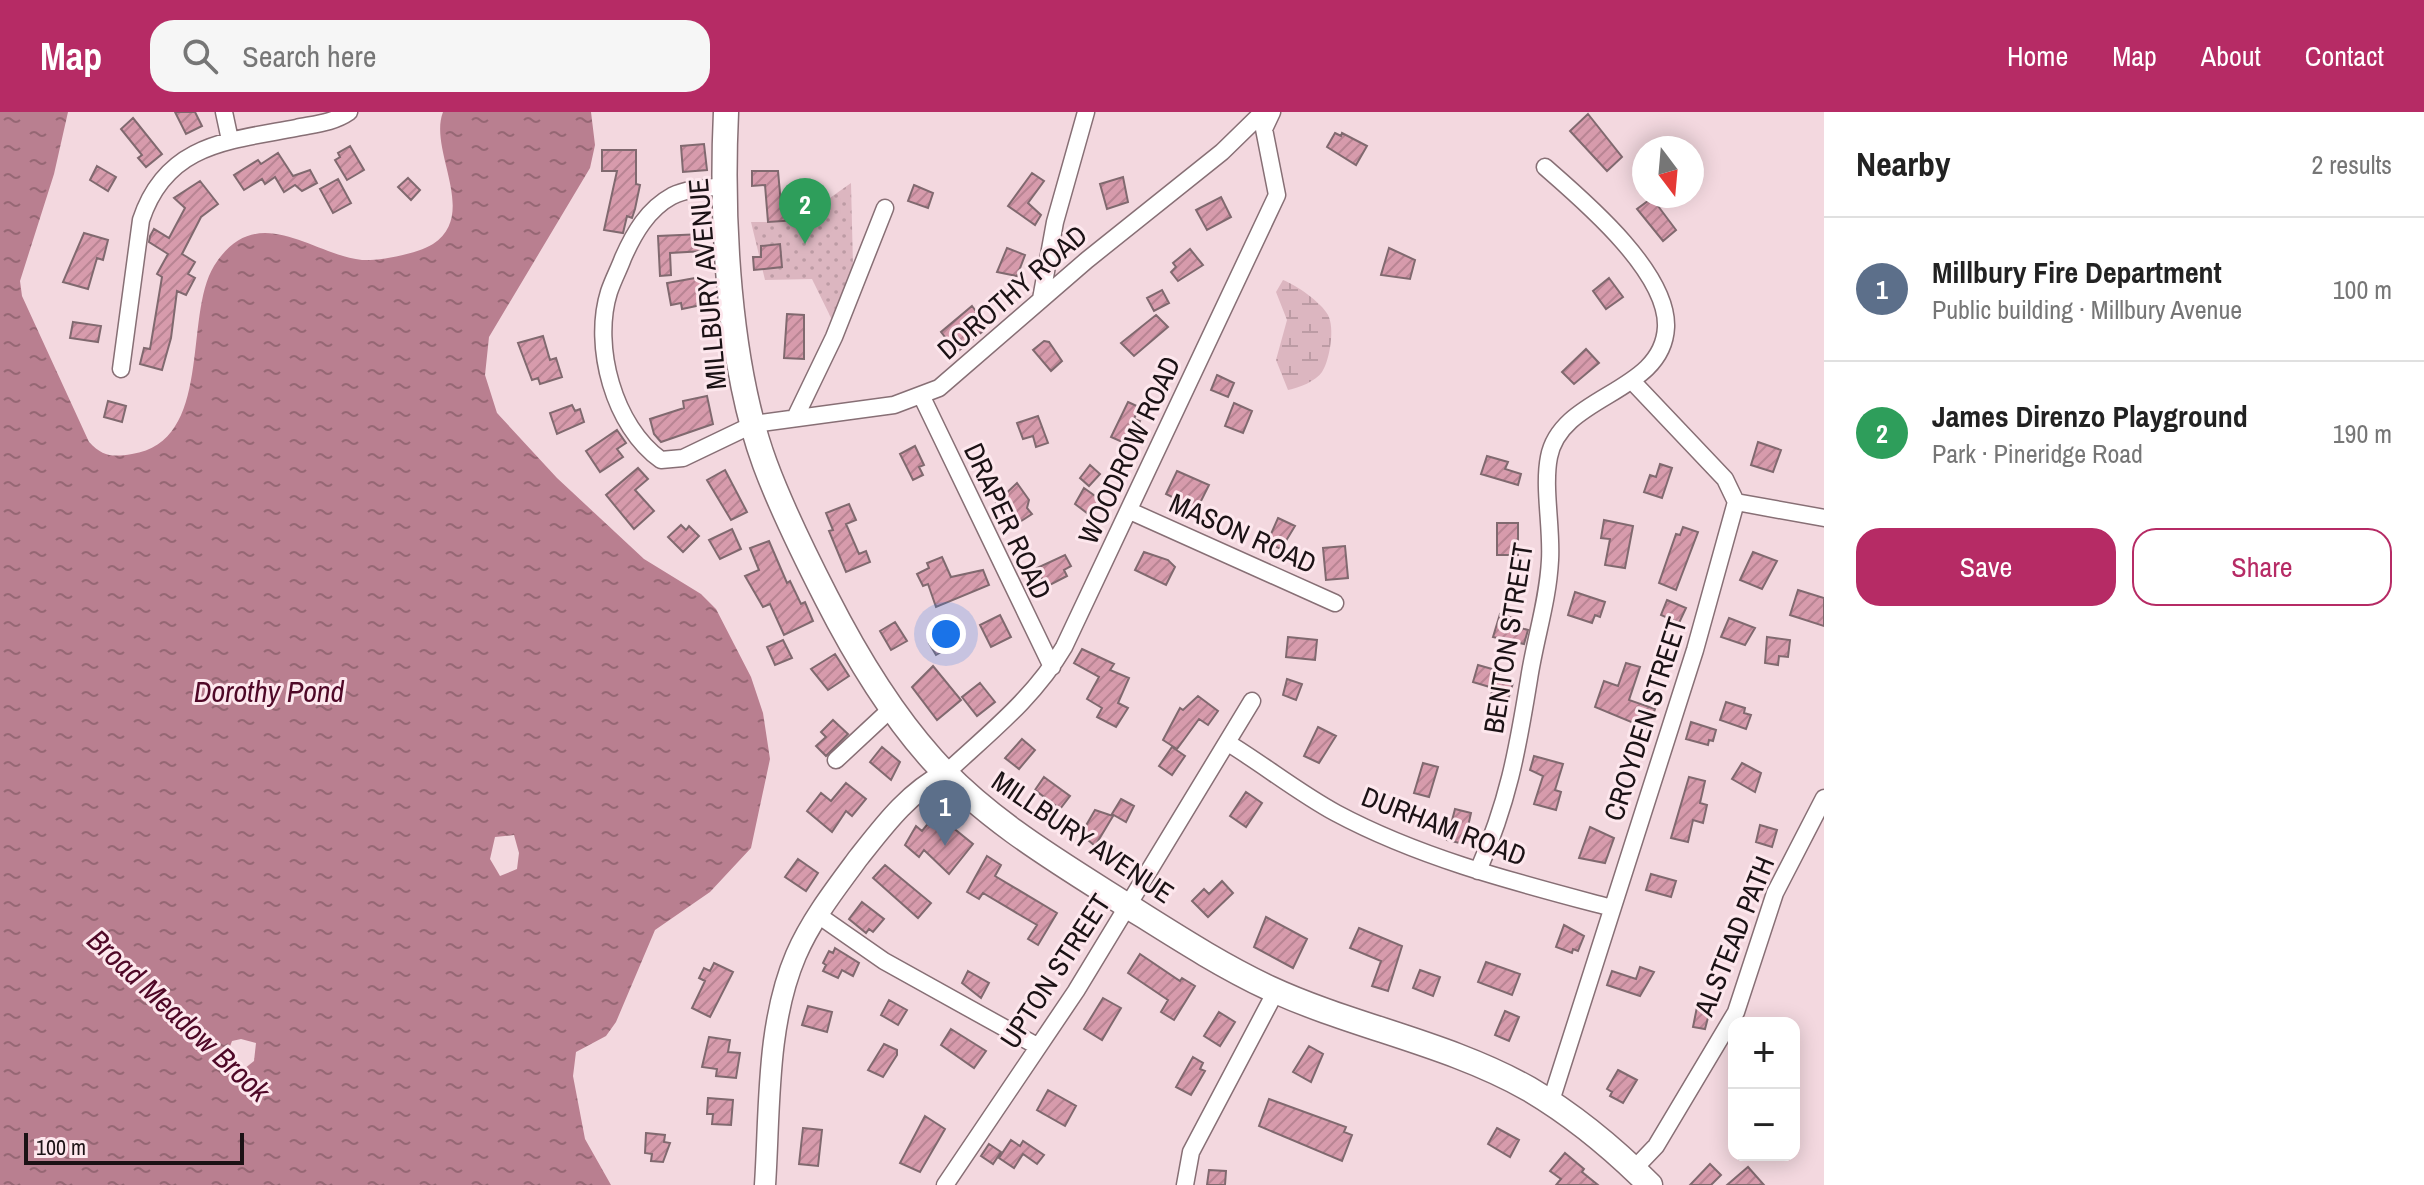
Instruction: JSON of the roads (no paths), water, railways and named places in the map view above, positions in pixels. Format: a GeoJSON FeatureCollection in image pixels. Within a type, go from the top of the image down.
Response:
{"type":"FeatureCollection","features":[{"type":"Feature","properties":{"kind":"main road","name":"MILLBURY AVENUE"},"geometry":{"type":"LineString","coordinates":[[726,112],[734,325],[765,463],[807,559],[853,649],[893,707],[946,773],[969,797],[1038,849],[1200,953],[1276,991],[1479,1066],[1550,1104],[1642,1177]]}},
{"type":"Feature","properties":{"kind":"street"},"geometry":{"type":"LineString","coordinates":[[224,112],[230,140]]}},
{"type":"Feature","properties":{"kind":"street"},"geometry":{"type":"LineString","coordinates":[[121,369],[133,258],[147,200],[163,176],[184,159],[230,140],[324,122],[349,112]]}},
{"type":"Feature","properties":{"kind":"street"},"geometry":{"type":"LineString","coordinates":[[1041,299],[1055,222],[1086,112]]}},
{"type":"Feature","properties":{"kind":"street","name":"DOROTHY ROAD"},"geometry":{"type":"LineString","coordinates":[[727,186],[673,195],[646,218],[625,254],[609,293],[606,354],[613,390],[632,429],[653,454],[672,461],[754,424],[894,405],[939,388],[1041,299],[1222,152],[1263,112]]}},
{"type":"Feature","properties":{"kind":"street","name":"WOODROW ROAD"},"geometry":{"type":"LineString","coordinates":[[946,773],[1020,706],[1052,667],[1130,511],[1277,195],[1264,129],[1272,112]]}},
{"type":"Feature","properties":{"kind":"street","name":"BENTON STREET"},"geometry":{"type":"LineString","coordinates":[[1478,871],[1512,779],[1529,677],[1543,620],[1550,559],[1549,456],[1570,422],[1596,401],[1632,381],[1654,359],[1666,329],[1662,299],[1651,278],[1592,210],[1545,167]]}},
{"type":"Feature","properties":{"kind":"street"},"geometry":{"type":"LineString","coordinates":[[795,418],[834,337],[885,208]]}},
{"type":"Feature","properties":{"kind":"street"},"geometry":{"type":"LineString","coordinates":[[1632,381],[1725,479],[1736,502],[1824,518]]}},
{"type":"Feature","properties":{"kind":"street","name":"DRAPER ROAD"},"geometry":{"type":"LineString","coordinates":[[921,395],[1052,667]]}},
{"type":"Feature","properties":{"kind":"street","name":"CROYDEN STREET"},"geometry":{"type":"LineString","coordinates":[[1550,1104],[1695,650],[1736,502]]}},
{"type":"Feature","properties":{"kind":"street","name":"MASON ROAD"},"geometry":{"type":"LineString","coordinates":[[1130,511],[1335,603]]}},
{"type":"Feature","properties":{"kind":"street","name":"UPTON STREET"},"geometry":{"type":"LineString","coordinates":[[945,1185],[1129,907],[1252,701]]}},
{"type":"Feature","properties":{"kind":"street"},"geometry":{"type":"LineString","coordinates":[[836,760],[893,707]]}},
{"type":"Feature","properties":{"kind":"street","name":"DURHAM ROAD"},"geometry":{"type":"LineString","coordinates":[[1228,743],[1333,812],[1413,849],[1478,871],[1612,908]]}},
{"type":"Feature","properties":{"kind":"street"},"geometry":{"type":"LineString","coordinates":[[765,1185],[770,1083],[789,972],[818,915],[886,822],[919,787],[946,773]]}},
{"type":"Feature","properties":{"kind":"street","name":"ALSTEAD PATH"},"geometry":{"type":"LineString","coordinates":[[1642,1177],[1656,1146],[1736,1012],[1775,893],[1824,798]]}},
{"type":"Feature","properties":{"kind":"street"},"geometry":{"type":"LineString","coordinates":[[818,915],[884,961],[1037,1046]]}},
{"type":"Feature","properties":{"kind":"street"},"geometry":{"type":"LineString","coordinates":[[1185,1185],[1191,1152],[1276,991]]}},
{"type":"Feature","properties":{"kind":"water","name":"Dorothy Pond"},"geometry":{"type":"Polygon","coordinates":[[[0,112],[68,112],[54,174],[20,281],[22,296],[89,442],[104,453],[119,456],[158,445],[175,427],[186,402],[205,288],[214,266],[230,246],[248,236],[266,233],[362,260],[418,251],[433,244],[446,231],[452,216],[450,181],[440,127],[443,112],[591,112],[595,145],[590,168],[489,337],[485,375],[497,413],[557,478],[644,559],[701,594],[716,609],[751,677],[763,713],[770,759],[751,848],[710,892],[655,930],[616,1022],[606,1036],[576,1052],[573,1076],[585,1139],[611,1185],[0,1185],[0,112]],[[514,835],[495,837],[490,859],[500,876],[517,869],[519,853],[514,835]],[[241,1039],[232,1041],[226,1057],[235,1067],[244,1069],[254,1061],[256,1043],[241,1039]]]}},
{"type":"Feature","properties":{"kind":"place","name":"James Direnzo Playground"},"geometry":{"type":"Point","coordinates":[805,244]}},
{"type":"Feature","properties":{"kind":"place","name":"Millbury Fire Department"},"geometry":{"type":"Point","coordinates":[945,846]}},
{"type":"Feature","properties":{"kind":"water label","name":"Broad Meadow Brook"},"geometry":{"type":"Point","coordinates":[179,1015]}}]}
